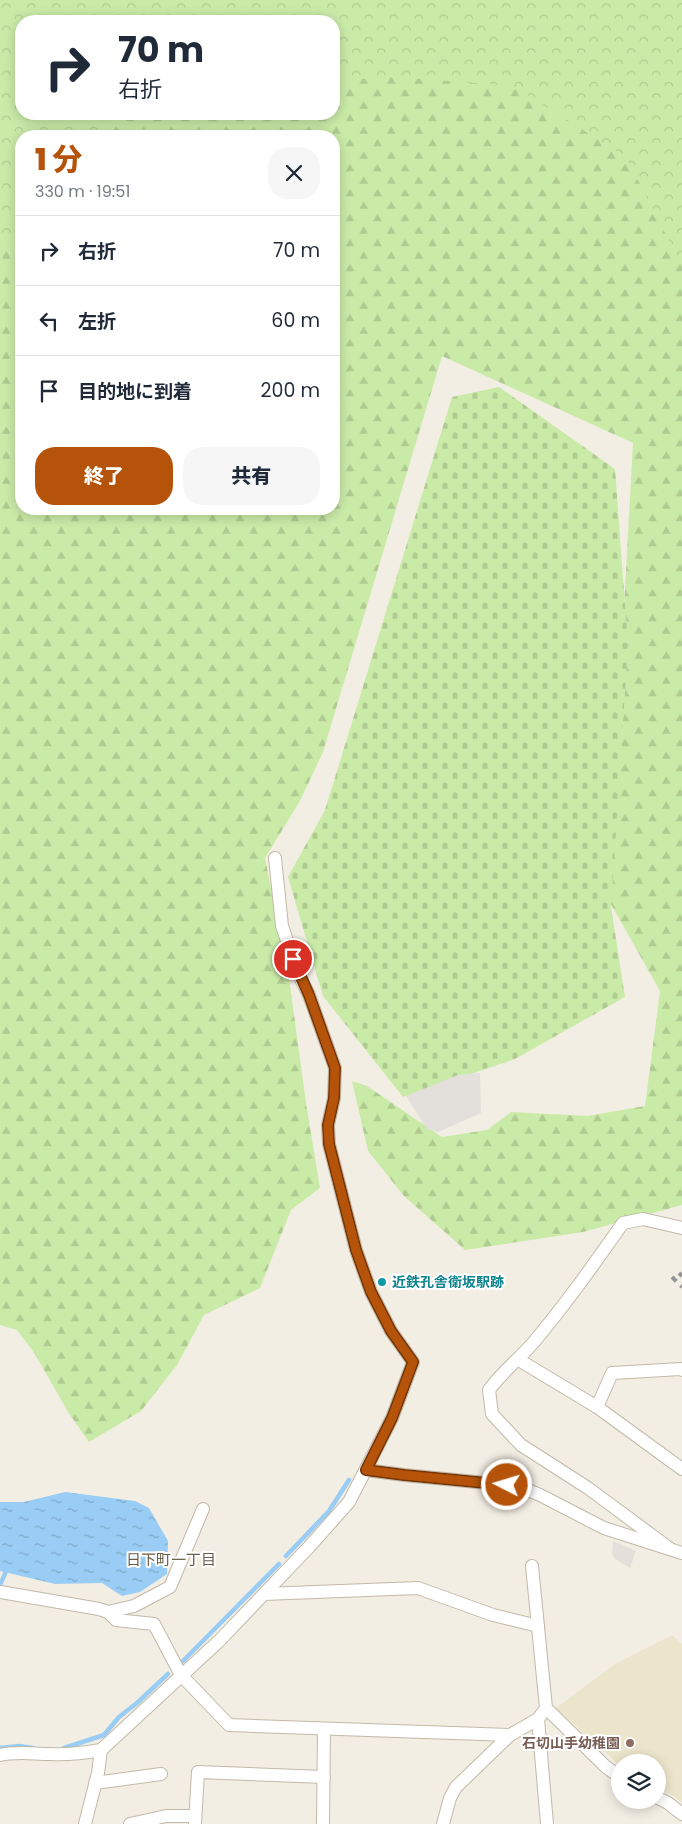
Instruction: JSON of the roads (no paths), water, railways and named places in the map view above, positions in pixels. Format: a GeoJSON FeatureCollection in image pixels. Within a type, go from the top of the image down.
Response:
{"type":"FeatureCollection","features":[{"type":"Feature","properties":{"kind":"street"},"geometry":{"type":"LineString","coordinates":[[0,1755],[14,1752],[51,1754],[101,1750],[219,1641],[309,1547],[349,1502],[392,1418],[413,1362],[391,1331],[371,1292],[356,1250],[329,1144],[328,1125],[334,1098],[335,1068],[282,926],[274,858]]}},
{"type":"Feature","properties":{"kind":"street"},"geometry":{"type":"LineString","coordinates":[[669,1548],[588,1488],[521,1445],[492,1414],[489,1390],[500,1375],[519,1360],[565,1305],[623,1223],[643,1219],[682,1228]]}},
{"type":"Feature","properties":{"kind":"street"},"geometry":{"type":"LineString","coordinates":[[519,1360],[597,1407],[682,1469]]}},
{"type":"Feature","properties":{"kind":"street"},"geometry":{"type":"LineString","coordinates":[[597,1407],[612,1374],[682,1370]]}},
{"type":"Feature","properties":{"kind":"street"},"geometry":{"type":"LineString","coordinates":[[366,1470],[518,1486],[540,1495],[604,1528],[682,1553]]}},
{"type":"Feature","properties":{"kind":"street"},"geometry":{"type":"LineString","coordinates":[[108,1612],[134,1606],[170,1587],[203,1509]]}},
{"type":"Feature","properties":{"kind":"street"},"geometry":{"type":"LineString","coordinates":[[532,1566],[546,1708],[611,1771]]}},
{"type":"Feature","properties":{"kind":"street"},"geometry":{"type":"LineString","coordinates":[[264,1594],[418,1588],[493,1615],[538,1626]]}},
{"type":"Feature","properties":{"kind":"street"},"geometry":{"type":"LineString","coordinates":[[0,1592],[99,1609],[108,1612],[116,1620],[154,1624],[181,1675],[230,1725],[510,1735]]}},
{"type":"Feature","properties":{"kind":"street"},"geometry":{"type":"LineString","coordinates":[[443,1824],[450,1798],[456,1787],[510,1735],[538,1719],[546,1708]]}},
{"type":"Feature","properties":{"kind":"street"},"geometry":{"type":"LineString","coordinates":[[538,1719],[547,1824]]}},
{"type":"Feature","properties":{"kind":"street"},"geometry":{"type":"LineString","coordinates":[[323,1824],[324,1729]]}},
{"type":"Feature","properties":{"kind":"street"},"geometry":{"type":"LineString","coordinates":[[85,1824],[101,1750]]}},
{"type":"Feature","properties":{"kind":"street"},"geometry":{"type":"LineString","coordinates":[[130,1824],[166,1816],[195,1820],[198,1772],[324,1777]]}},
{"type":"Feature","properties":{"kind":"street"},"geometry":{"type":"LineString","coordinates":[[95,1783],[161,1774]]}},
{"type":"Feature","properties":{"kind":"street"},"geometry":{"type":"LineString","coordinates":[[666,1802],[682,1814]]}},
{"type":"Feature","properties":{"kind":"water"},"geometry":{"type":"Polygon","coordinates":[[[65,1492],[135,1501],[149,1508],[168,1541],[167,1574],[140,1592],[122,1596],[102,1583],[55,1584],[0,1571],[0,1502],[24,1502],[65,1492]]]}},
{"type":"Feature","properties":{"kind":"waterway"},"geometry":{"type":"LineString","coordinates":[[286,1556],[329,1511],[349,1480]]}},
{"type":"Feature","properties":{"kind":"waterway"},"geometry":{"type":"LineString","coordinates":[[183,1661],[279,1564]]}},
{"type":"Feature","properties":{"kind":"waterway"},"geometry":{"type":"LineString","coordinates":[[0,1585],[7,1569]]}},
{"type":"Feature","properties":{"kind":"waterway"},"geometry":{"type":"LineString","coordinates":[[64,1748],[104,1735],[119,1717],[168,1674]]}},
{"type":"Feature","properties":{"kind":"waterway"},"geometry":{"type":"LineString","coordinates":[[0,1748],[19,1746],[33,1748]]}},
{"type":"Feature","properties":{"kind":"railway"},"geometry":{"type":"LineString","coordinates":[[679,1273],[682,1276]]}},
{"type":"Feature","properties":{"kind":"railway"},"geometry":{"type":"LineString","coordinates":[[672,1277],[682,1287]]}},
{"type":"Feature","properties":{"kind":"place","name":"近鉄孔舎衛坂駅跡"},"geometry":{"type":"Point","coordinates":[382,1282]}},
{"type":"Feature","properties":{"kind":"place","name":"石切山手幼稚園"},"geometry":{"type":"Point","coordinates":[630,1743]}},
{"type":"Feature","properties":{"kind":"district","name":"日下町一丁目"},"geometry":{"type":"Point","coordinates":[171,1559]}}]}
